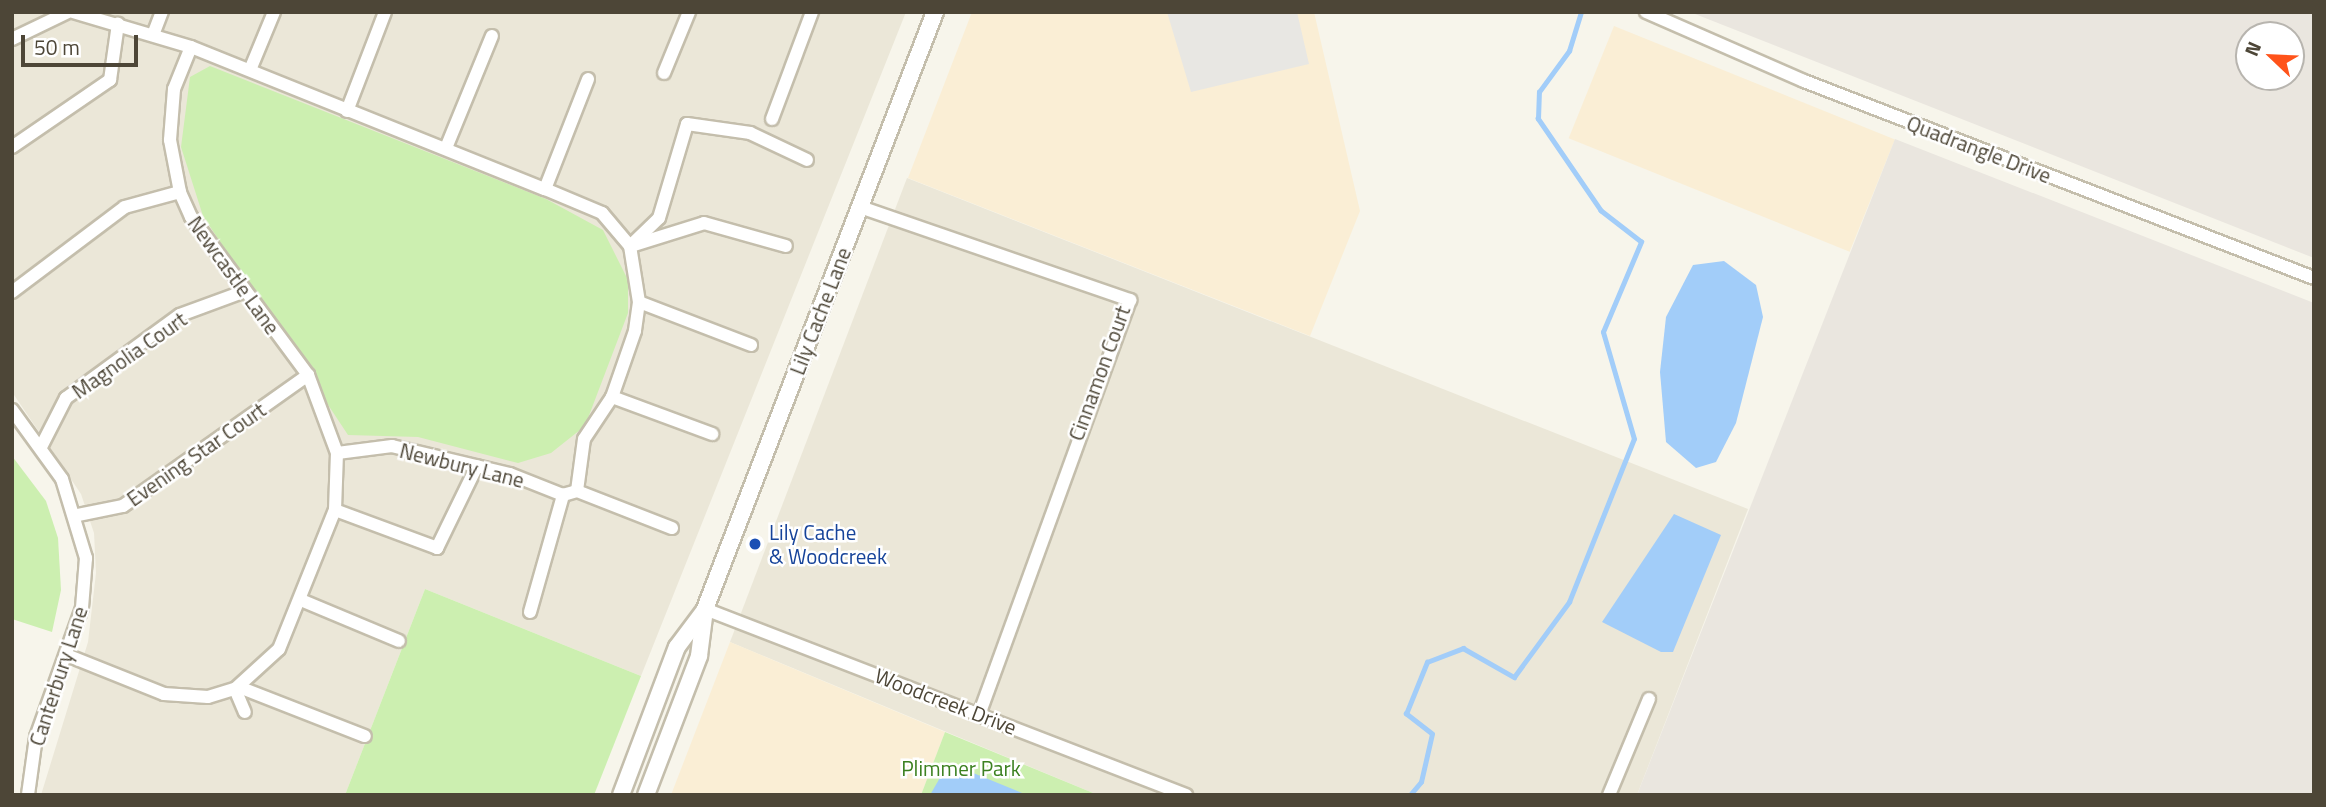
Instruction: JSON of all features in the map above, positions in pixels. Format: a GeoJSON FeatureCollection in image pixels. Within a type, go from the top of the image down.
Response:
{"type":"FeatureCollection","features":[{"type":"Feature","properties":{"kind":"street"},"geometry":{"type":"LineString","coordinates":[[12,39],[43,17],[70,12],[118,24],[191,47],[250,70],[602,213],[630,246],[639,302],[612,397],[584,439],[577,491]]}},
{"type":"Feature","properties":{"kind":"street"},"geometry":{"type":"LineString","coordinates":[[153,35],[162,12]]}},
{"type":"Feature","properties":{"kind":"street"},"geometry":{"type":"LineString","coordinates":[[250,70],[274,12]]}},
{"type":"Feature","properties":{"kind":"street"},"geometry":{"type":"LineString","coordinates":[[347,110],[385,12]]}},
{"type":"Feature","properties":{"kind":"street"},"geometry":{"type":"LineString","coordinates":[[664,73],[688,12]]}},
{"type":"Feature","properties":{"kind":"street"},"geometry":{"type":"LineString","coordinates":[[772,119],[813,12]]}},
{"type":"Feature","properties":{"kind":"street","name":"Lily Cache Lane"},"geometry":{"type":"LineString","coordinates":[[646,795],[699,656],[705,609],[935,12]]}},
{"type":"Feature","properties":{"kind":"street","name":"Quadrangle Drive"},"geometry":{"type":"LineString","coordinates":[[1646,12],[1804,81],[2314,278]]}},
{"type":"Feature","properties":{"kind":"street"},"geometry":{"type":"LineString","coordinates":[[12,147],[110,80],[118,24]]}},
{"type":"Feature","properties":{"kind":"street"},"geometry":{"type":"LineString","coordinates":[[446,148],[492,36]]}},
{"type":"Feature","properties":{"kind":"street","name":"Newcastle Lane"},"geometry":{"type":"LineString","coordinates":[[191,47],[174,89],[170,140],[180,192],[243,292],[308,375],[337,453]]}},
{"type":"Feature","properties":{"kind":"street"},"geometry":{"type":"LineString","coordinates":[[545,189],[588,79]]}},
{"type":"Feature","properties":{"kind":"street"},"geometry":{"type":"LineString","coordinates":[[630,246],[659,218],[687,124],[750,133],[807,160]]}},
{"type":"Feature","properties":{"kind":"street"},"geometry":{"type":"LineString","coordinates":[[12,292],[125,206],[180,192]]}},
{"type":"Feature","properties":{"kind":"street","name":"Cinnamon Court"},"geometry":{"type":"LineString","coordinates":[[860,207],[1130,300],[980,713]]}},
{"type":"Feature","properties":{"kind":"street"},"geometry":{"type":"LineString","coordinates":[[630,246],[704,223],[786,246]]}},
{"type":"Feature","properties":{"kind":"street","name":"Magnolia Court"},"geometry":{"type":"LineString","coordinates":[[41,447],[66,398],[180,315],[243,292]]}},
{"type":"Feature","properties":{"kind":"street"},"geometry":{"type":"LineString","coordinates":[[639,302],[751,345]]}},
{"type":"Feature","properties":{"kind":"street","name":"Evening Star Court"},"geometry":{"type":"LineString","coordinates":[[78,515],[123,506],[308,375]]}},
{"type":"Feature","properties":{"kind":"street"},"geometry":{"type":"LineString","coordinates":[[612,397],[712,434]]}},
{"type":"Feature","properties":{"kind":"street","name":"Canterbury Lane"},"geometry":{"type":"LineString","coordinates":[[12,410],[41,447],[78,515],[85,571],[69,656],[36,737],[28,795]]}},
{"type":"Feature","properties":{"kind":"street","name":"Newbury Lane"},"geometry":{"type":"LineString","coordinates":[[337,453],[392,446],[477,467],[563,495]]}},
{"type":"Feature","properties":{"kind":"street"},"geometry":{"type":"LineString","coordinates":[[69,656],[164,694],[208,697],[237,688],[279,649],[301,600],[335,510],[337,453]]}},
{"type":"Feature","properties":{"kind":"street"},"geometry":{"type":"LineString","coordinates":[[335,510],[437,548],[477,467]]}},
{"type":"Feature","properties":{"kind":"street"},"geometry":{"type":"LineString","coordinates":[[530,612],[563,495],[577,491],[672,528]]}},
{"type":"Feature","properties":{"kind":"street"},"geometry":{"type":"LineString","coordinates":[[301,600],[399,641]]}},
{"type":"Feature","properties":{"kind":"street","name":"Lily Cache Lane"},"geometry":{"type":"LineString","coordinates":[[621,795],[677,647],[705,609]]}},
{"type":"Feature","properties":{"kind":"street","name":"Woodcreek Drive"},"geometry":{"type":"LineString","coordinates":[[705,609],[980,713],[1186,795]]}},
{"type":"Feature","properties":{"kind":"street"},"geometry":{"type":"LineString","coordinates":[[237,688],[245,712]]}},
{"type":"Feature","properties":{"kind":"street"},"geometry":{"type":"LineString","coordinates":[[237,688],[365,736]]}},
{"type":"Feature","properties":{"kind":"street"},"geometry":{"type":"LineString","coordinates":[[1609,795],[1649,699]]}},
{"type":"Feature","properties":{"kind":"shaded area"},"geometry":{"type":"Polygon","coordinates":[[[12,12],[906,12],[641,676],[425,589],[345,795],[41,795],[88,642],[96,573],[94,533],[81,494],[12,392],[12,12]]]}},
{"type":"Feature","properties":{"kind":"shaded area"},"geometry":{"type":"Polygon","coordinates":[[[972,12],[1314,12],[1360,211],[1310,336],[908,178],[972,12]]]}},
{"type":"Feature","properties":{"kind":"shaded area"},"geometry":{"type":"Polygon","coordinates":[[[1167,12],[1297,12],[1309,64],[1191,92],[1167,12]]]}},
{"type":"Feature","properties":{"kind":"shaded area"},"geometry":{"type":"Polygon","coordinates":[[[1690,12],[2314,12],[2314,258],[1690,12]]]}},
{"type":"Feature","properties":{"kind":"shaded area"},"geometry":{"type":"Polygon","coordinates":[[[1614,26],[1895,140],[1850,252],[1569,138],[1614,26]]]}},
{"type":"Feature","properties":{"kind":"shaded area"},"geometry":{"type":"Polygon","coordinates":[[[1895,139],[2314,303],[2314,795],[1637,795],[1895,139]]]}},
{"type":"Feature","properties":{"kind":"shaded area"},"geometry":{"type":"Polygon","coordinates":[[[907,178],[1748,509],[1637,795],[1098,795],[730,642],[907,178]]]}},
{"type":"Feature","properties":{"kind":"shaded area"},"geometry":{"type":"Polygon","coordinates":[[[730,642],[945,732],[921,795],[671,795],[730,642]]]}},
{"type":"Feature","properties":{"kind":"green space"},"geometry":{"type":"Polygon","coordinates":[[[210,66],[546,199],[603,230],[628,280],[628,313],[585,426],[551,453],[518,463],[418,437],[348,435],[203,216],[181,147],[190,77],[210,66]]]}},
{"type":"Feature","properties":{"kind":"green space"},"geometry":{"type":"Polygon","coordinates":[[[12,456],[46,501],[58,538],[61,590],[52,632],[12,619],[12,456]]]}},
{"type":"Feature","properties":{"kind":"green space"},"geometry":{"type":"Polygon","coordinates":[[[425,589],[641,676],[594,795],[345,795],[425,589]]]}},
{"type":"Feature","properties":{"kind":"green space","name":"Plimmer Park"},"geometry":{"type":"Polygon","coordinates":[[[945,732],[1098,795],[921,795],[945,732]]]}},
{"type":"Feature","properties":{"kind":"water"},"geometry":{"type":"Polygon","coordinates":[[[1724,261],[1756,285],[1763,317],[1736,423],[1716,462],[1696,468],[1666,442],[1660,372],[1666,317],[1693,265],[1724,261]]]}},
{"type":"Feature","properties":{"kind":"water"},"geometry":{"type":"Polygon","coordinates":[[[1674,514],[1721,535],[1673,652],[1661,652],[1602,622],[1674,514]]]}},
{"type":"Feature","properties":{"kind":"water"},"geometry":{"type":"Polygon","coordinates":[[[948,764],[961,768],[1027,795],[930,795],[948,764]]]}},
{"type":"Feature","properties":{"kind":"waterway"},"geometry":{"type":"LineString","coordinates":[[1410,795],[1421,782],[1432,734],[1406,714],[1427,662],[1463,648],[1514,677],[1569,602],[1634,439],[1603,332],[1641,242],[1601,211],[1538,119],[1539,92],[1569,51],[1581,12]]}},
{"type":"Feature","properties":{"kind":"place","name":"Lily Cache & Woodcreek"},"geometry":{"type":"Point","coordinates":[755,544]}}]}
